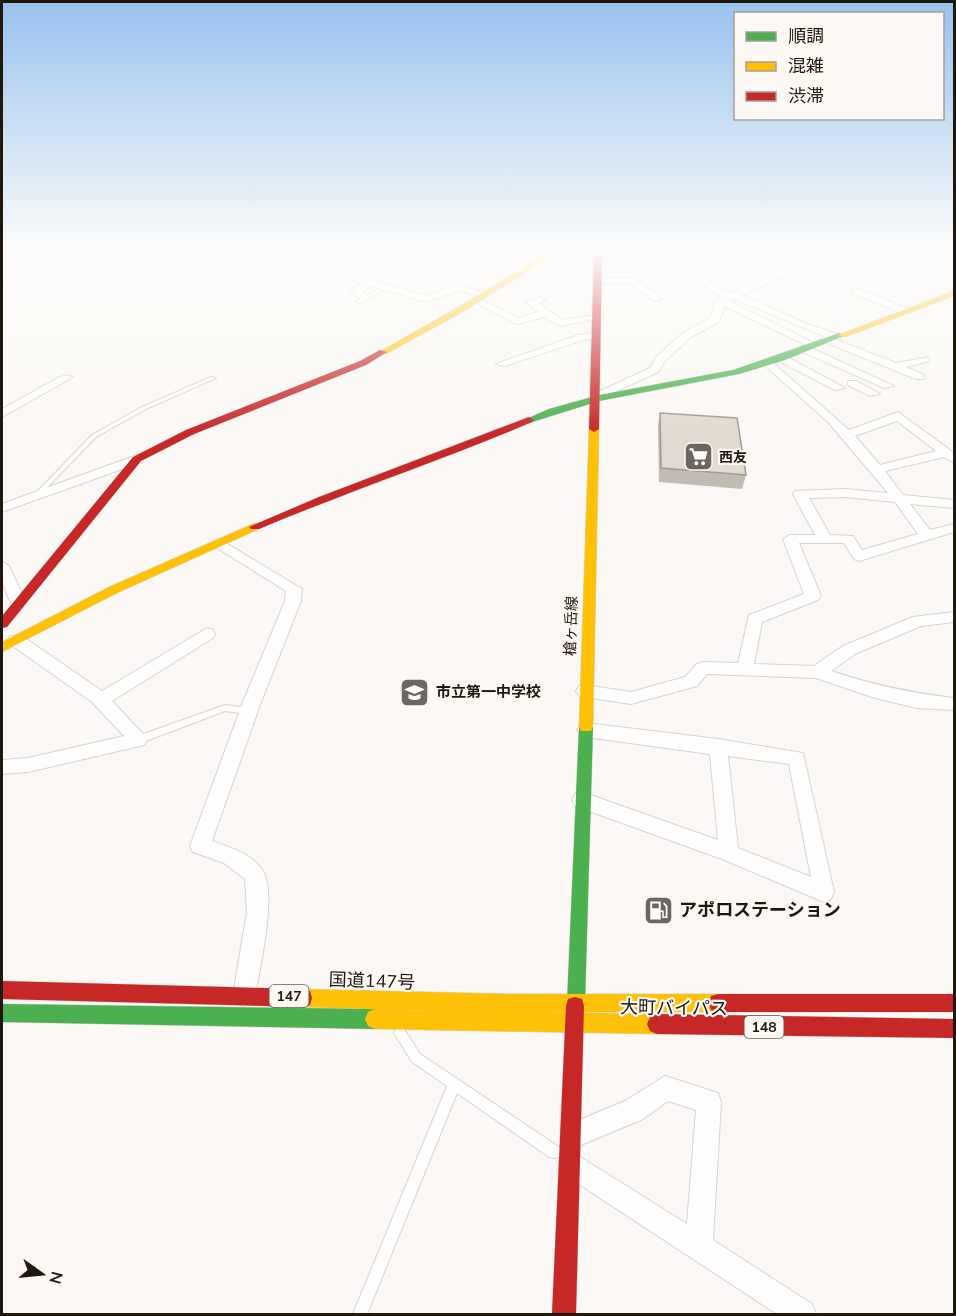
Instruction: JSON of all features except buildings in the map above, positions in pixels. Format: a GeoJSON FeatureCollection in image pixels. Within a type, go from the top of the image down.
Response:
{"type":"FeatureCollection","features":[{"type":"Feature","properties":{"kind":"main road"},"geometry":{"type":"LineString","coordinates":[[2,624],[137,459],[190,432],[363,363],[454,311]]}},
{"type":"Feature","properties":{"kind":"main road","name":"槍ヶ岳線"},"geometry":{"type":"LineString","coordinates":[[576,1003],[586,730],[585,691],[596,311]]}},
{"type":"Feature","properties":{"kind":"main road"},"geometry":{"type":"LineString","coordinates":[[9,644],[113,590],[324,496],[492,436],[561,406],[593,398],[721,376],[767,363],[819,342],[908,312]]}},
{"type":"Feature","properties":{"kind":"main road","name":"国道147号"},"geometry":{"type":"LineString","coordinates":[[2,990],[576,1003]]}},
{"type":"Feature","properties":{"kind":"main road"},"geometry":{"type":"LineString","coordinates":[[564,1314],[573,1024],[576,1003]]}},
{"type":"Feature","properties":{"kind":"main road","name":"大町バイパス"},"geometry":{"type":"LineString","coordinates":[[576,1003],[954,1004]]}},
{"type":"Feature","properties":{"kind":"main road","name":"147"},"geometry":{"type":"LineString","coordinates":[[2,1013],[573,1024]]}},
{"type":"Feature","properties":{"kind":"main road","name":"大町バイパス"},"geometry":{"type":"LineString","coordinates":[[573,1024],[954,1029]]}},
{"type":"Feature","properties":{"kind":"street"},"geometry":{"type":"LineString","coordinates":[[502,311],[517,321],[546,313],[560,323],[596,318]]}},
{"type":"Feature","properties":{"kind":"street"},"geometry":{"type":"LineString","coordinates":[[593,398],[654,370],[660,359],[687,335],[715,320],[717,311]]}},
{"type":"Feature","properties":{"kind":"street"},"geometry":{"type":"LineString","coordinates":[[757,311],[819,342],[920,377]]}},
{"type":"Feature","properties":{"kind":"street"},"geometry":{"type":"LineString","coordinates":[[765,311],[803,326],[819,342],[867,376],[888,386]]}},
{"type":"Feature","properties":{"kind":"street"},"geometry":{"type":"LineString","coordinates":[[501,364],[582,337],[595,336]]}},
{"type":"Feature","properties":{"kind":"street"},"geometry":{"type":"LineString","coordinates":[[781,358],[839,388]]}},
{"type":"Feature","properties":{"kind":"street"},"geometry":{"type":"LineString","coordinates":[[894,367],[925,359]]}},
{"type":"Feature","properties":{"kind":"street"},"geometry":{"type":"LineString","coordinates":[[767,363],[781,379],[811,400],[847,435],[928,537]]}},
{"type":"Feature","properties":{"kind":"street"},"geometry":{"type":"LineString","coordinates":[[811,400],[867,376]]}},
{"type":"Feature","properties":{"kind":"street"},"geometry":{"type":"LineString","coordinates":[[2,414],[67,377]]}},
{"type":"Feature","properties":{"kind":"street"},"geometry":{"type":"LineString","coordinates":[[852,383],[874,394]]}},
{"type":"Feature","properties":{"kind":"street"},"geometry":{"type":"LineString","coordinates":[[847,435],[898,416],[950,456]]}},
{"type":"Feature","properties":{"kind":"street"},"geometry":{"type":"LineString","coordinates":[[875,470],[950,456]]}},
{"type":"Feature","properties":{"kind":"street"},"geometry":{"type":"LineString","coordinates":[[2,508],[137,459]]}},
{"type":"Feature","properties":{"kind":"street"},"geometry":{"type":"LineString","coordinates":[[825,539],[800,494],[845,493],[954,504]]}},
{"type":"Feature","properties":{"kind":"street"},"geometry":{"type":"LineString","coordinates":[[746,668],[755,619],[813,596],[790,539],[848,539],[859,556],[954,528]]}},
{"type":"Feature","properties":{"kind":"street"},"geometry":{"type":"LineString","coordinates":[[219,543],[294,589],[293,601],[249,711],[200,846],[231,856],[255,875],[258,912],[244,994]]}},
{"type":"Feature","properties":{"kind":"street"},"geometry":{"type":"LineString","coordinates":[[2,566],[18,602]]}},
{"type":"Feature","properties":{"kind":"street"},"geometry":{"type":"LineString","coordinates":[[817,672],[849,650],[874,642],[919,621],[954,617]]}},
{"type":"Feature","properties":{"kind":"street"},"geometry":{"type":"LineString","coordinates":[[101,700],[207,634]]}},
{"type":"Feature","properties":{"kind":"street"},"geometry":{"type":"LineString","coordinates":[[2,766],[28,765],[138,740],[101,700],[9,644]]}},
{"type":"Feature","properties":{"kind":"street"},"geometry":{"type":"LineString","coordinates":[[585,691],[631,698],[691,682],[703,668],[746,668],[817,672],[875,692],[917,701],[954,705]]}},
{"type":"Feature","properties":{"kind":"street"},"geometry":{"type":"LineString","coordinates":[[582,800],[729,853],[824,892],[797,758],[586,730]]}},
{"type":"Feature","properties":{"kind":"street"},"geometry":{"type":"LineString","coordinates":[[718,746],[729,853]]}},
{"type":"Feature","properties":{"kind":"street"},"geometry":{"type":"LineString","coordinates":[[699,1248],[709,1102],[665,1088],[570,1150],[699,1248],[802,1314]]}},
{"type":"Feature","properties":{"kind":"lane"},"geometry":{"type":"LineString","coordinates":[[37,496],[94,436],[144,408],[213,378]]}},
{"type":"Feature","properties":{"kind":"lane"},"geometry":{"type":"LineString","coordinates":[[138,740],[225,708],[249,711]]}},
{"type":"Feature","properties":{"kind":"lane"},"geometry":{"type":"LineString","coordinates":[[134,1016],[142,993]]}},
{"type":"Feature","properties":{"kind":"lane"},"geometry":{"type":"LineString","coordinates":[[392,1021],[416,1058],[454,1084],[570,1150]]}},
{"type":"Feature","properties":{"kind":"lane"},"geometry":{"type":"LineString","coordinates":[[360,1314],[454,1084]]}},
{"type":"Feature","properties":{"kind":"traffic: fast"},"geometry":{"type":"LineString","coordinates":[[529,420],[599,398],[696,381],[751,368],[842,335]]}},
{"type":"Feature","properties":{"kind":"traffic: fast"},"geometry":{"type":"LineString","coordinates":[[576,1003],[586,727]]}},
{"type":"Feature","properties":{"kind":"traffic: fast"},"geometry":{"type":"LineString","coordinates":[[2,1013],[375,1019]]}},
{"type":"Feature","properties":{"kind":"traffic: slow"},"geometry":{"type":"LineString","coordinates":[[383,352],[457,311]]}},
{"type":"Feature","properties":{"kind":"traffic: slow"},"geometry":{"type":"LineString","coordinates":[[842,335],[905,311]]}},
{"type":"Feature","properties":{"kind":"traffic: slow"},"geometry":{"type":"LineString","coordinates":[[586,727],[594,429]]}},
{"type":"Feature","properties":{"kind":"traffic: slow"},"geometry":{"type":"LineString","coordinates":[[2,647],[113,590],[255,527]]}},
{"type":"Feature","properties":{"kind":"traffic: slow"},"geometry":{"type":"LineString","coordinates":[[303,998],[512,1003],[718,1003]]}},
{"type":"Feature","properties":{"kind":"traffic: slow"},"geometry":{"type":"LineString","coordinates":[[375,1019],[657,1024]]}},
{"type":"Feature","properties":{"kind":"traffic: jam"},"geometry":{"type":"LineString","coordinates":[[594,429],[597,311]]}},
{"type":"Feature","properties":{"kind":"traffic: jam"},"geometry":{"type":"LineString","coordinates":[[2,624],[137,459],[190,432],[363,363],[383,352]]}},
{"type":"Feature","properties":{"kind":"traffic: jam"},"geometry":{"type":"LineString","coordinates":[[255,527],[529,420]]}},
{"type":"Feature","properties":{"kind":"traffic: jam"},"geometry":{"type":"LineString","coordinates":[[2,990],[303,998]]}},
{"type":"Feature","properties":{"kind":"traffic: jam"},"geometry":{"type":"LineString","coordinates":[[718,1003],[954,1003]]}},
{"type":"Feature","properties":{"kind":"traffic: jam"},"geometry":{"type":"LineString","coordinates":[[564,1314],[575,1006]]}},
{"type":"Feature","properties":{"kind":"traffic: jam"},"geometry":{"type":"LineString","coordinates":[[657,1024],[954,1029]]}},
{"type":"Feature","properties":{"kind":"place","name":"西友"},"geometry":{"type":"Point","coordinates":[698,457]}},
{"type":"Feature","properties":{"kind":"place","name":"市立第一中学校"},"geometry":{"type":"Point","coordinates":[415,692]}},
{"type":"Feature","properties":{"kind":"place","name":"アポロステーション"},"geometry":{"type":"Point","coordinates":[658,910]}}]}
